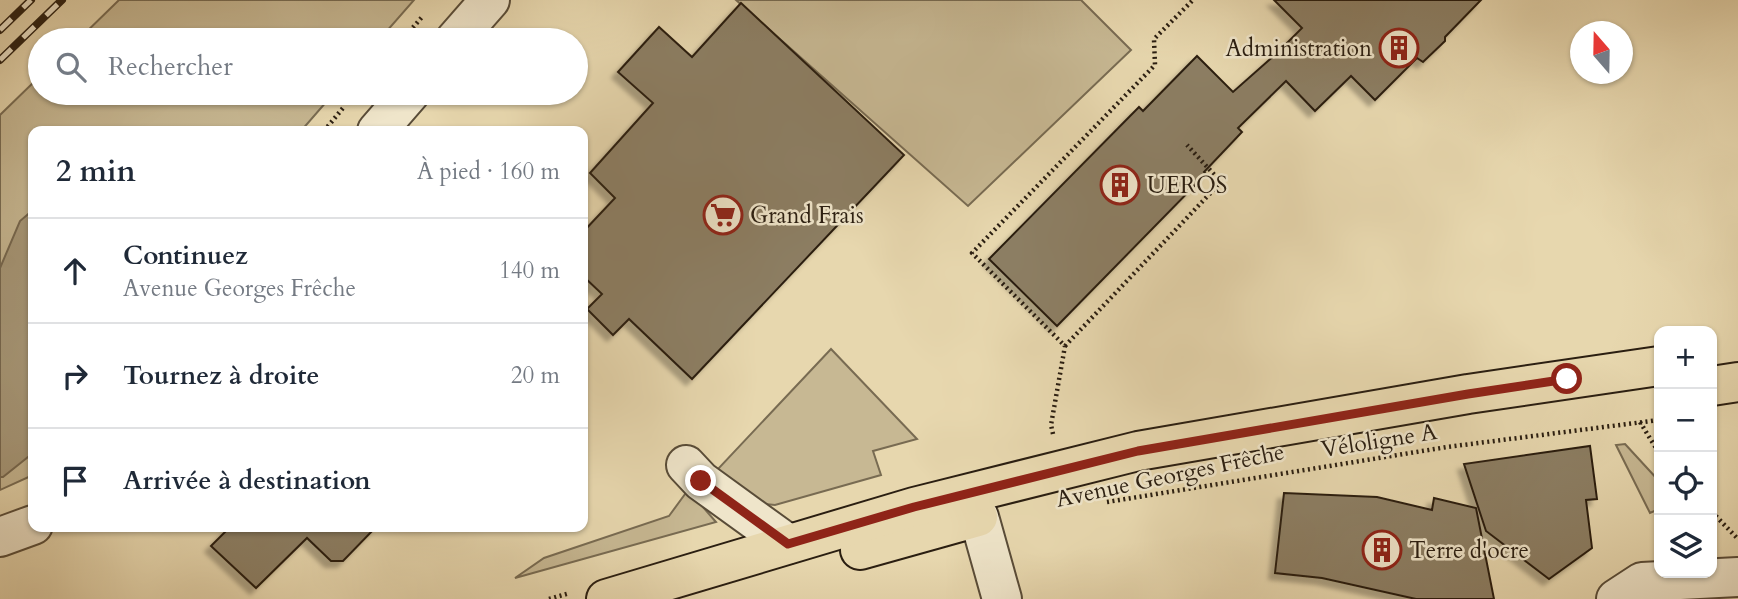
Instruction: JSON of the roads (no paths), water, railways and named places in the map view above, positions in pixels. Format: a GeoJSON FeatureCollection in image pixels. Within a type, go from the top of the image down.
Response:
{"type":"FeatureCollection","features":[{"type":"Feature","properties":{"kind":"main road"},"geometry":{"type":"LineString","coordinates":[[1717,358],[1738,356]]}},
{"type":"Feature","properties":{"kind":"main road","name":"Avenue Georges Frêche"},"geometry":{"type":"LineString","coordinates":[[606,599],[914,507],[1138,451],[1468,394],[1654,367]]}},
{"type":"Feature","properties":{"kind":"main road"},"geometry":{"type":"LineString","coordinates":[[1717,385],[1738,382]]}},
{"type":"Feature","properties":{"kind":"main road","name":"Avenue Georges Frêche"},"geometry":{"type":"LineString","coordinates":[[690,599],[979,517],[1130,479],[1210,463],[1473,420],[1650,408]]}},
{"type":"Feature","properties":{"kind":"street"},"geometry":{"type":"LineString","coordinates":[[465,28],[489,0]]}},
{"type":"Feature","properties":{"kind":"street"},"geometry":{"type":"LineString","coordinates":[[381,126],[400,105]]}},
{"type":"Feature","properties":{"kind":"street"},"geometry":{"type":"LineString","coordinates":[[686,466],[701,481],[788,544]]}},
{"type":"Feature","properties":{"kind":"street"},"geometry":{"type":"LineString","coordinates":[[979,517],[1002,599]]}},
{"type":"Feature","properties":{"kind":"street"},"geometry":{"type":"LineString","coordinates":[[0,537],[28,527]]}},
{"type":"Feature","properties":{"kind":"street"},"geometry":{"type":"LineString","coordinates":[[1616,599],[1642,582],[1738,577]]}},
{"type":"Feature","properties":{"kind":"railway"},"geometry":{"type":"LineString","coordinates":[[0,30],[31,0]]}},
{"type":"Feature","properties":{"kind":"railway"},"geometry":{"type":"LineString","coordinates":[[33,28],[62,0]]}},
{"type":"Feature","properties":{"kind":"railway"},"geometry":{"type":"LineString","coordinates":[[0,60],[28,33]]}},
{"type":"Feature","properties":{"kind":"place","name":"Administration"},"geometry":{"type":"Point","coordinates":[1399,48]}},
{"type":"Feature","properties":{"kind":"place","name":"UEROS"},"geometry":{"type":"Point","coordinates":[1120,185]}},
{"type":"Feature","properties":{"kind":"place","name":"Grand Frais"},"geometry":{"type":"Point","coordinates":[723,215]}},
{"type":"Feature","properties":{"kind":"place","name":"Terre d'ocre"},"geometry":{"type":"Point","coordinates":[1382,550]}}]}
